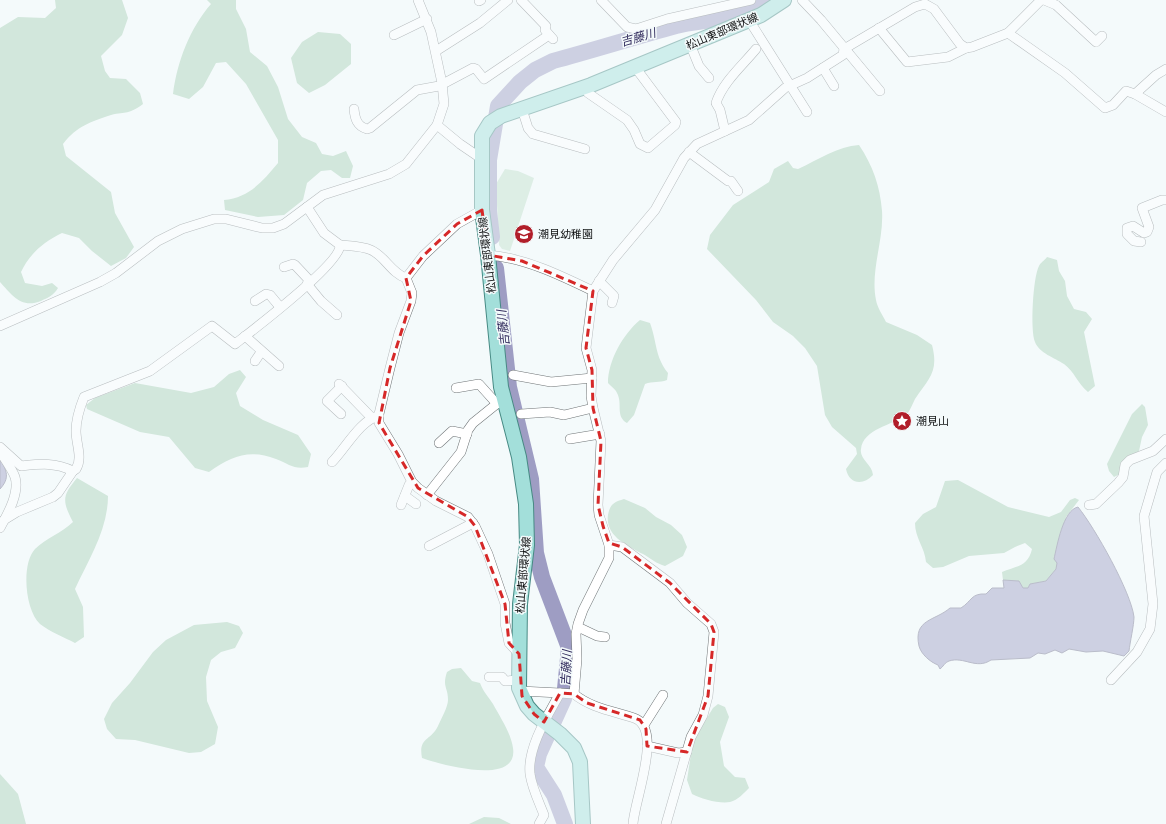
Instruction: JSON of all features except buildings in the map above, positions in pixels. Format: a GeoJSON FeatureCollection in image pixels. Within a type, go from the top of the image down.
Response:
{"type":"FeatureCollection","features":[{"type":"Feature","properties":{"kind":"main road","name":"松山東部環状線"},"geometry":{"type":"LineString","coordinates":[[583,824],[580,762],[574,748],[527,706],[519,685],[520,604],[527,545],[526,504],[519,457],[500,401],[501,387],[493,256],[482,210],[482,136],[495,120],[585,87],[749,20],[761,15],[784,0]]}},
{"type":"Feature","properties":{"kind":"street"},"geometry":{"type":"LineString","coordinates":[[0,326],[100,282],[116,273],[158,242],[182,229],[200,222],[220,219],[237,221],[262,228],[273,228],[284,224],[319,198],[334,190],[398,170],[414,157],[437,125],[444,104],[436,51],[427,20],[418,0]]}},
{"type":"Feature","properties":{"kind":"street"},"geometry":{"type":"LineString","coordinates":[[436,51],[480,23],[508,0]]}},
{"type":"Feature","properties":{"kind":"street"},"geometry":{"type":"LineString","coordinates":[[354,110],[354,117],[358,124],[367,129],[370,128],[417,90],[442,83],[473,68],[476,69],[484,79],[551,37],[544,30],[546,26],[521,0]]}},
{"type":"Feature","properties":{"kind":"street"},"geometry":{"type":"LineString","coordinates":[[603,1],[627,27],[636,29],[667,19],[751,0]]}},
{"type":"Feature","properties":{"kind":"street"},"geometry":{"type":"LineString","coordinates":[[802,0],[880,91]]}},
{"type":"Feature","properties":{"kind":"street"},"geometry":{"type":"LineString","coordinates":[[879,28],[907,62],[948,57],[966,48],[1008,34],[1040,0]]}},
{"type":"Feature","properties":{"kind":"street"},"geometry":{"type":"LineString","coordinates":[[1044,0],[1056,5],[1096,42],[1102,36]]}},
{"type":"Feature","properties":{"kind":"street"},"geometry":{"type":"LineString","coordinates":[[539,824],[544,815],[530,774],[530,762],[548,725],[567,693],[578,627],[583,610],[608,558],[610,544],[599,515],[600,434],[591,396],[592,370],[586,348],[593,291],[613,260],[655,210],[674,174],[689,152],[697,144],[726,132],[749,120],[786,88],[808,78],[843,55],[844,49],[924,2],[934,9],[960,44],[966,48]]}},
{"type":"Feature","properties":{"kind":"street"},"geometry":{"type":"LineString","coordinates":[[394,35],[427,20]]}},
{"type":"Feature","properties":{"kind":"street"},"geometry":{"type":"LineString","coordinates":[[749,20],[807,112]]}},
{"type":"Feature","properties":{"kind":"street"},"geometry":{"type":"LineString","coordinates":[[1008,34],[1065,73],[1105,108],[1113,106],[1126,91],[1135,94],[1166,112]]}},
{"type":"Feature","properties":{"kind":"street"},"geometry":{"type":"LineString","coordinates":[[690,44],[699,66],[709,78]]}},
{"type":"Feature","properties":{"kind":"street"},"geometry":{"type":"LineString","coordinates":[[726,132],[720,110],[716,103],[719,95],[729,80],[756,49]]}},
{"type":"Feature","properties":{"kind":"street"},"geometry":{"type":"LineString","coordinates":[[585,87],[588,93],[627,120],[634,130],[640,144],[648,148],[675,125],[676,122],[635,67]]}},
{"type":"Feature","properties":{"kind":"street"},"geometry":{"type":"LineString","coordinates":[[823,68],[834,86]]}},
{"type":"Feature","properties":{"kind":"street"},"geometry":{"type":"LineString","coordinates":[[1135,94],[1156,75],[1166,69]]}},
{"type":"Feature","properties":{"kind":"street"},"geometry":{"type":"LineString","coordinates":[[522,109],[528,128],[533,134],[583,146]]}},
{"type":"Feature","properties":{"kind":"street"},"geometry":{"type":"LineString","coordinates":[[437,125],[460,144],[482,159]]}},
{"type":"Feature","properties":{"kind":"street"},"geometry":{"type":"LineString","coordinates":[[689,152],[728,181],[731,181],[738,191]]}},
{"type":"Feature","properties":{"kind":"street"},"geometry":{"type":"LineString","coordinates":[[1141,242],[1131,239],[1127,234],[1128,228],[1133,226],[1144,233],[1147,232],[1149,227],[1142,208],[1162,200],[1166,200]]}},
{"type":"Feature","properties":{"kind":"street"},"geometry":{"type":"LineString","coordinates":[[307,207],[324,233],[340,245],[362,247],[372,250],[389,267],[406,278],[412,292],[411,301],[399,333],[375,417],[351,438],[332,462]]}},
{"type":"Feature","properties":{"kind":"street"},"geometry":{"type":"LineString","coordinates":[[406,278],[423,256],[458,224],[482,210]]}},
{"type":"Feature","properties":{"kind":"street"},"geometry":{"type":"LineString","coordinates":[[4,520],[17,512],[53,497],[58,493],[79,465],[76,431],[84,397],[150,371],[212,326],[235,344],[309,283],[336,256],[340,250],[340,245]]}},
{"type":"Feature","properties":{"kind":"street"},"geometry":{"type":"LineString","coordinates":[[493,256],[522,261],[561,276],[593,291]]}},
{"type":"Feature","properties":{"kind":"street"},"geometry":{"type":"LineString","coordinates":[[284,268],[293,264],[296,265],[321,301],[337,315]]}},
{"type":"Feature","properties":{"kind":"street"},"geometry":{"type":"LineString","coordinates":[[599,281],[614,296],[612,303]]}},
{"type":"Feature","properties":{"kind":"street"},"geometry":{"type":"LineString","coordinates":[[255,300],[266,294],[270,295],[280,307]]}},
{"type":"Feature","properties":{"kind":"street"},"geometry":{"type":"LineString","coordinates":[[245,336],[261,352],[279,366]]}},
{"type":"Feature","properties":{"kind":"street"},"geometry":{"type":"LineString","coordinates":[[255,361],[261,352]]}},
{"type":"Feature","properties":{"kind":"street"},"geometry":{"type":"LineString","coordinates":[[514,375],[551,382],[592,378]]}},
{"type":"Feature","properties":{"kind":"street"},"geometry":{"type":"LineString","coordinates":[[427,495],[461,452],[467,434],[473,424],[500,401],[479,384],[456,388]]}},
{"type":"Feature","properties":{"kind":"street"},"geometry":{"type":"LineString","coordinates":[[340,414],[327,401],[340,385],[375,417],[398,454],[412,482],[427,495],[468,518],[473,523],[488,554],[505,604],[505,623],[509,643],[519,654]]}},
{"type":"Feature","properties":{"kind":"street"},"geometry":{"type":"LineString","coordinates":[[521,414],[550,412],[564,415],[593,408]]}},
{"type":"Feature","properties":{"kind":"street"},"geometry":{"type":"LineString","coordinates":[[439,443],[452,431],[467,434]]}},
{"type":"Feature","properties":{"kind":"street"},"geometry":{"type":"LineString","coordinates":[[570,439],[600,434]]}},
{"type":"Feature","properties":{"kind":"street"},"geometry":{"type":"LineString","coordinates":[[1088,505],[1096,504],[1118,483],[1122,477],[1125,465],[1130,460],[1153,451],[1166,439]]}},
{"type":"Feature","properties":{"kind":"street"},"geometry":{"type":"LineString","coordinates":[[0,447],[21,466],[50,464],[63,466],[73,471]]}},
{"type":"Feature","properties":{"kind":"street"},"geometry":{"type":"LineString","coordinates":[[0,451],[16,479],[16,488],[13,500],[0,528]]}},
{"type":"Feature","properties":{"kind":"street"},"geometry":{"type":"LineString","coordinates":[[1111,680],[1137,652],[1146,639],[1151,625],[1153,604],[1144,516],[1155,477],[1160,468],[1166,463]]}},
{"type":"Feature","properties":{"kind":"street"},"geometry":{"type":"LineString","coordinates":[[401,505],[409,485],[412,482]]}},
{"type":"Feature","properties":{"kind":"street"},"geometry":{"type":"LineString","coordinates":[[405,496],[416,504]]}},
{"type":"Feature","properties":{"kind":"street"},"geometry":{"type":"LineString","coordinates":[[429,546],[473,523]]}},
{"type":"Feature","properties":{"kind":"street"},"geometry":{"type":"LineString","coordinates":[[610,544],[622,547],[670,583],[687,603],[711,624],[714,632],[708,696],[703,715],[690,737],[666,824]]}},
{"type":"Feature","properties":{"kind":"street"},"geometry":{"type":"LineString","coordinates":[[578,627],[597,636],[605,637]]}},
{"type":"Feature","properties":{"kind":"street"},"geometry":{"type":"LineString","coordinates":[[489,677],[502,677],[505,681],[519,685],[567,693],[587,703],[636,718],[644,725],[648,738],[633,824]]}},
{"type":"Feature","properties":{"kind":"street"},"geometry":{"type":"LineString","coordinates":[[644,725],[663,695]]}},
{"type":"Feature","properties":{"kind":"street"},"geometry":{"type":"LineString","coordinates":[[647,746],[678,753],[687,752]]}},
{"type":"Feature","properties":{"kind":"highlighted area"},"geometry":{"type":"Polygon","coordinates":[[[482,210],[488,255],[522,261],[593,291],[586,348],[592,370],[593,408],[601,441],[598,505],[609,543],[622,547],[670,583],[711,624],[714,632],[708,696],[687,752],[647,746],[646,729],[640,720],[587,703],[574,694],[560,693],[544,722],[534,714],[522,696],[519,654],[509,643],[505,604],[475,526],[468,517],[418,488],[379,423],[390,368],[411,301],[406,278],[423,256],[457,224],[482,210]]]}},
{"type":"Feature","properties":{"kind":"green space"},"geometry":{"type":"Polygon","coordinates":[[[55,0],[122,0],[128,18],[122,35],[101,56],[105,71],[110,78],[126,79],[140,93],[143,104],[131,111],[111,115],[84,125],[73,133],[63,144],[66,156],[111,192],[115,213],[134,247],[126,258],[111,266],[92,251],[79,238],[62,233],[49,240],[38,249],[29,259],[21,272],[25,283],[42,286],[52,283],[58,288],[53,295],[41,301],[28,303],[22,302],[13,296],[0,282],[0,28],[18,17],[45,18],[56,8],[55,0]]]}},
{"type":"Feature","properties":{"kind":"green space"},"geometry":{"type":"Polygon","coordinates":[[[207,0],[236,0],[236,9],[246,29],[250,52],[267,66],[278,87],[288,119],[302,137],[316,143],[322,154],[333,156],[346,151],[353,166],[350,178],[342,178],[331,170],[321,171],[307,183],[303,200],[284,215],[258,217],[225,210],[224,200],[241,196],[255,188],[278,163],[278,140],[246,84],[226,62],[216,63],[203,87],[189,99],[173,94],[181,58],[186,46],[197,24],[211,4],[207,0]]]}},
{"type":"Feature","properties":{"kind":"green space"},"geometry":{"type":"Polygon","coordinates":[[[318,32],[340,34],[351,44],[351,64],[325,85],[309,93],[297,83],[291,58],[302,42],[318,32]]]}},
{"type":"Feature","properties":{"kind":"green space"},"geometry":{"type":"Polygon","coordinates":[[[859,145],[875,176],[881,202],[882,222],[875,278],[876,300],[878,306],[886,322],[917,335],[932,345],[934,362],[928,380],[906,415],[879,428],[863,442],[861,453],[873,475],[865,481],[857,482],[850,478],[846,469],[857,454],[856,448],[832,427],[825,415],[817,366],[805,348],[793,336],[773,322],[756,300],[707,249],[710,235],[733,205],[769,182],[774,169],[788,161],[793,168],[798,169],[843,148],[859,145]]]}},
{"type":"Feature","properties":{"kind":"green space"},"geometry":{"type":"Polygon","coordinates":[[[505,169],[518,171],[534,178],[510,251],[502,249],[499,245],[496,184],[505,169]]]}},
{"type":"Feature","properties":{"kind":"green space"},"geometry":{"type":"Polygon","coordinates":[[[1047,257],[1057,260],[1059,271],[1065,281],[1067,296],[1074,309],[1086,312],[1092,319],[1084,332],[1095,386],[1088,392],[1064,364],[1037,346],[1033,336],[1032,316],[1035,281],[1040,265],[1047,257]]]}},
{"type":"Feature","properties":{"kind":"green space"},"geometry":{"type":"Polygon","coordinates":[[[640,320],[650,323],[658,355],[668,373],[667,380],[645,384],[634,415],[627,423],[621,417],[619,397],[615,389],[608,383],[609,375],[614,357],[622,340],[640,320]]]}},
{"type":"Feature","properties":{"kind":"green space"},"geometry":{"type":"Polygon","coordinates":[[[240,370],[246,377],[236,393],[240,406],[263,420],[298,435],[311,454],[308,467],[299,468],[266,456],[249,454],[233,458],[209,472],[195,468],[169,437],[140,432],[87,409],[86,405],[95,398],[135,383],[191,393],[214,387],[229,374],[240,370]]]}},
{"type":"Feature","properties":{"kind":"green space"},"geometry":{"type":"Polygon","coordinates":[[[1142,404],[1145,407],[1148,425],[1142,437],[1139,451],[1131,457],[1120,474],[1114,477],[1109,471],[1107,464],[1132,414],[1142,404]]]}},
{"type":"Feature","properties":{"kind":"green space"},"geometry":{"type":"Polygon","coordinates":[[[77,478],[108,496],[105,520],[97,544],[75,589],[83,607],[84,637],[75,643],[40,624],[35,617],[28,598],[26,576],[31,556],[35,549],[73,522],[65,504],[65,499],[68,490],[77,478]]]}},
{"type":"Feature","properties":{"kind":"green space"},"geometry":{"type":"Polygon","coordinates":[[[958,480],[1008,507],[1049,517],[1061,512],[1070,500],[1075,498],[1079,500],[1066,517],[1056,569],[1046,581],[1030,584],[1028,588],[1023,588],[1019,581],[1003,580],[1002,572],[1021,565],[1028,559],[1032,549],[1025,543],[1004,553],[969,556],[943,567],[933,568],[926,562],[915,528],[915,523],[923,514],[936,507],[945,481],[958,480]]]}},
{"type":"Feature","properties":{"kind":"green space"},"geometry":{"type":"Polygon","coordinates":[[[624,499],[645,508],[656,517],[671,525],[682,535],[687,547],[683,556],[665,566],[625,544],[619,539],[610,529],[608,515],[613,504],[624,499]]]}},
{"type":"Feature","properties":{"kind":"green space"},"geometry":{"type":"Polygon","coordinates":[[[227,622],[239,626],[243,633],[235,648],[221,652],[211,660],[206,677],[207,701],[218,727],[215,744],[201,752],[189,753],[135,740],[116,739],[107,729],[104,719],[112,703],[130,683],[153,652],[166,640],[194,625],[227,622]]]}},
{"type":"Feature","properties":{"kind":"green space"},"geometry":{"type":"Polygon","coordinates":[[[461,668],[472,681],[480,683],[508,731],[513,748],[512,760],[504,767],[491,770],[476,770],[460,768],[422,758],[421,751],[423,743],[435,731],[447,706],[448,696],[445,681],[447,672],[452,669],[461,668]]]}},
{"type":"Feature","properties":{"kind":"green space"},"geometry":{"type":"Polygon","coordinates":[[[718,704],[725,707],[729,717],[720,742],[724,766],[735,777],[745,778],[749,788],[736,800],[730,802],[711,801],[692,794],[687,780],[693,741],[713,708],[718,704]]]}},
{"type":"Feature","properties":{"kind":"green space"},"geometry":{"type":"Polygon","coordinates":[[[0,774],[18,794],[26,824],[0,824],[0,774]]]}},
{"type":"Feature","properties":{"kind":"green space"},"geometry":{"type":"Polygon","coordinates":[[[484,817],[499,818],[511,824],[469,824],[484,817]]]}},
{"type":"Feature","properties":{"kind":"water"},"geometry":{"type":"Polygon","coordinates":[[[0,459],[6,471],[6,478],[0,489],[0,459]]]}},
{"type":"Feature","properties":{"kind":"water"},"geometry":{"type":"Polygon","coordinates":[[[1078,507],[1094,530],[1111,560],[1131,606],[1134,617],[1129,651],[1124,656],[1103,651],[1086,652],[1069,649],[1062,653],[1055,650],[1045,654],[1038,653],[1030,658],[991,660],[980,664],[954,660],[945,663],[940,669],[938,665],[926,657],[920,649],[918,637],[919,630],[927,622],[950,608],[961,608],[974,596],[986,594],[992,588],[1004,588],[1003,580],[1019,581],[1023,588],[1028,588],[1030,584],[1046,581],[1056,569],[1057,563],[1054,559],[1065,521],[1068,515],[1078,507]]]}},
{"type":"Feature","properties":{"kind":"waterway","name":"吉藤川"},"geometry":{"type":"LineString","coordinates":[[492,237],[489,211],[489,160],[498,106],[520,82],[535,70],[553,61],[676,26],[734,16],[755,7],[765,0]]}},
{"type":"Feature","properties":{"kind":"waterway","name":"吉藤川"},"geometry":{"type":"LineString","coordinates":[[496,268],[509,387],[531,479],[536,553],[542,577],[569,648],[564,699],[539,754],[536,767],[554,795],[565,824]]}},
{"type":"Feature","properties":{"kind":"place","name":"潮見幼稚園"},"geometry":{"type":"Point","coordinates":[524,234]}},
{"type":"Feature","properties":{"kind":"place","name":"潮見山"},"geometry":{"type":"Point","coordinates":[902,421]}}]}
